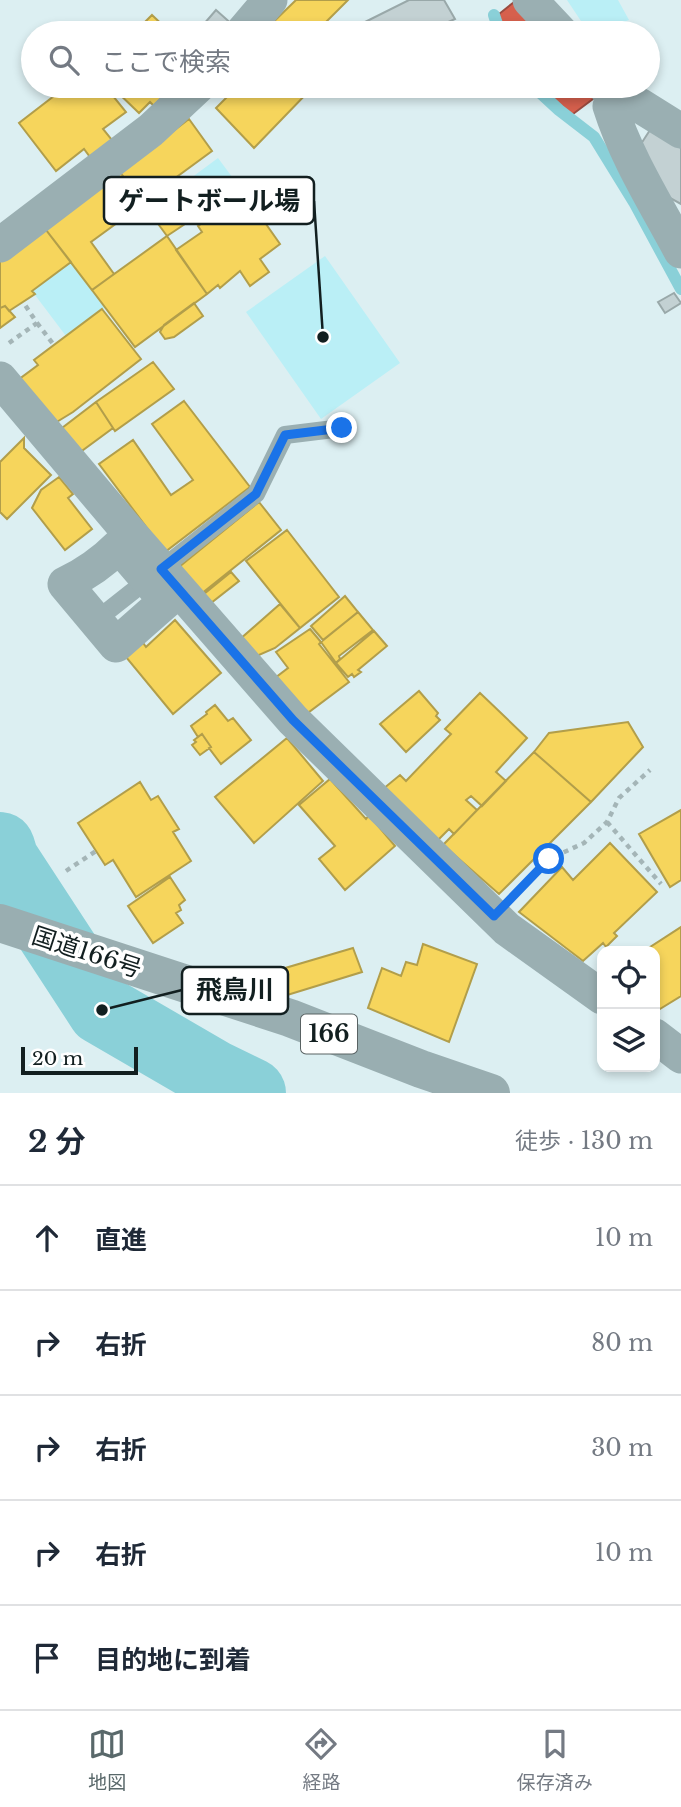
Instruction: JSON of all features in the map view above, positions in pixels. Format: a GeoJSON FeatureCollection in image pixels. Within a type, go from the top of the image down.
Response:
{"type":"FeatureCollection","features":[{"type":"Feature","properties":{"kind":"highway","name":"国道166号"},"geometry":{"type":"LineString","coordinates":[[0,923],[290,1018],[491,1093]]}},
{"type":"Feature","properties":{"kind":"street"},"geometry":{"type":"LineString","coordinates":[[252,21],[270,0]]}},
{"type":"Feature","properties":{"kind":"street"},"geometry":{"type":"LineString","coordinates":[[530,0],[550,21]]}},
{"type":"Feature","properties":{"kind":"street"},"geometry":{"type":"LineString","coordinates":[[557,0],[567,21]]}},
{"type":"Feature","properties":{"kind":"street"},"geometry":{"type":"LineString","coordinates":[[0,245],[151,130],[185,98]]}},
{"type":"Feature","properties":{"kind":"street"},"geometry":{"type":"LineString","coordinates":[[609,98],[614,120],[632,160],[681,251]]}},
{"type":"Feature","properties":{"kind":"street"},"geometry":{"type":"LineString","coordinates":[[624,98],[639,104],[681,131]]}},
{"type":"Feature","properties":{"kind":"street"},"geometry":{"type":"LineString","coordinates":[[0,379],[154,574],[293,720],[507,929],[597,993]]}},
{"type":"Feature","properties":{"kind":"street"},"geometry":{"type":"LineString","coordinates":[[660,1041],[681,1056]]}},
{"type":"Feature","properties":{"kind":"lane"},"geometry":{"type":"LineString","coordinates":[[104,614],[256,494],[285,435],[342,428]]}},
{"type":"Feature","properties":{"kind":"path"},"geometry":{"type":"LineString","coordinates":[[23,302],[54,345]]}},
{"type":"Feature","properties":{"kind":"path"},"geometry":{"type":"LineString","coordinates":[[0,350],[37,323]]}},
{"type":"Feature","properties":{"kind":"path"},"geometry":{"type":"LineString","coordinates":[[494,916],[549,859],[584,844],[607,822],[620,798],[650,770]]}},
{"type":"Feature","properties":{"kind":"path"},"geometry":{"type":"LineString","coordinates":[[607,822],[661,884]]}},
{"type":"Feature","properties":{"kind":"path"},"geometry":{"type":"LineString","coordinates":[[66,871],[96,851]]}},
{"type":"Feature","properties":{"kind":"shaded area"},"geometry":{"type":"Polygon","coordinates":[[[567,0],[618,0],[629,20],[626,21],[581,21],[567,0]]]}},
{"type":"Feature","properties":{"kind":"shaded area"},"geometry":{"type":"Polygon","coordinates":[[[218,158],[247,197],[222,216],[220,212],[216,214],[191,178],[218,158]]]}},
{"type":"Feature","properties":{"kind":"shaded area"},"geometry":{"type":"Polygon","coordinates":[[[325,256],[400,363],[321,419],[246,312],[325,256]]]}},
{"type":"Feature","properties":{"kind":"shaded area"},"geometry":{"type":"Polygon","coordinates":[[[71,262],[105,308],[66,336],[32,291],[71,262]]]}},
{"type":"Feature","properties":{"kind":"building: 住宅"},"geometry":{"type":"Polygon","coordinates":[[[296,0],[348,0],[327,21],[274,21],[296,0]]]}},
{"type":"Feature","properties":{"kind":"building: 住宅"},"geometry":{"type":"Polygon","coordinates":[[[152,15],[158,21],[146,21],[152,15]]]}},
{"type":"Feature","properties":{"kind":"building: 住宅"},"geometry":{"type":"Polygon","coordinates":[[[51,98],[115,98],[126,112],[103,129],[112,140],[90,157],[84,149],[56,171],[19,123],[51,98]]]}},
{"type":"Feature","properties":{"kind":"building: 住宅"},"geometry":{"type":"Polygon","coordinates":[[[123,98],[162,98],[154,106],[150,102],[139,113],[123,98]]]}},
{"type":"Feature","properties":{"kind":"building: 住宅"},"geometry":{"type":"Polygon","coordinates":[[[226,98],[302,98],[254,148],[216,108],[226,98]]]}},
{"type":"Feature","properties":{"kind":"building: 住宅"},"geometry":{"type":"Polygon","coordinates":[[[189,119],[212,151],[163,187],[188,222],[167,236],[120,172],[189,119]]]}},
{"type":"Feature","properties":{"kind":"building: 住宅"},"geometry":{"type":"Polygon","coordinates":[[[120,172],[143,204],[91,242],[114,274],[92,290],[43,226],[120,172]]]}},
{"type":"Feature","properties":{"kind":"building: 住宅"},"geometry":{"type":"Polygon","coordinates":[[[247,197],[280,244],[260,259],[269,272],[250,286],[240,271],[220,288],[218,285],[207,294],[176,250],[202,232],[198,226],[220,212],[222,216],[247,197]]]}},
{"type":"Feature","properties":{"kind":"building: 住宅"},"geometry":{"type":"Polygon","coordinates":[[[43,226],[71,262],[32,291],[35,294],[9,311],[5,306],[0,308],[0,257],[43,226]]]}},
{"type":"Feature","properties":{"kind":"building: 住宅"},"geometry":{"type":"Polygon","coordinates":[[[167,236],[207,294],[135,347],[92,290],[167,236]]]}},
{"type":"Feature","properties":{"kind":"building: 住宅"},"geometry":{"type":"Polygon","coordinates":[[[194,303],[203,316],[174,337],[165,339],[160,332],[164,325],[194,303]]]}},
{"type":"Feature","properties":{"kind":"building: 住宅"},"geometry":{"type":"Polygon","coordinates":[[[5,306],[15,317],[0,328],[0,308],[5,306]]]}},
{"type":"Feature","properties":{"kind":"building: 住宅"},"geometry":{"type":"Polygon","coordinates":[[[102,309],[141,359],[55,423],[18,380],[38,365],[34,360],[102,309]]]}},
{"type":"Feature","properties":{"kind":"building: 住宅"},"geometry":{"type":"Polygon","coordinates":[[[153,362],[174,389],[115,431],[96,402],[153,362]]]}},
{"type":"Feature","properties":{"kind":"building: 住宅"},"geometry":{"type":"Polygon","coordinates":[[[184,401],[250,487],[165,552],[99,464],[133,440],[171,495],[193,480],[152,424],[184,401]]]}},
{"type":"Feature","properties":{"kind":"building: 住宅"},"geometry":{"type":"Polygon","coordinates":[[[96,402],[113,428],[79,453],[62,428],[96,402]]]}},
{"type":"Feature","properties":{"kind":"building: 住宅"},"geometry":{"type":"Polygon","coordinates":[[[24,438],[24,448],[51,475],[7,519],[0,512],[0,462],[24,438]]]}},
{"type":"Feature","properties":{"kind":"building: 住宅"},"geometry":{"type":"Polygon","coordinates":[[[59,477],[73,494],[68,498],[92,529],[65,550],[32,508],[41,490],[59,477]]]}},
{"type":"Feature","properties":{"kind":"building: 住宅"},"geometry":{"type":"Polygon","coordinates":[[[259,502],[281,530],[201,594],[179,567],[259,502]]]}},
{"type":"Feature","properties":{"kind":"building: 住宅"},"geometry":{"type":"Polygon","coordinates":[[[287,530],[339,597],[300,628],[246,561],[287,530]]]}},
{"type":"Feature","properties":{"kind":"building: 住宅"},"geometry":{"type":"Polygon","coordinates":[[[231,572],[239,581],[211,603],[204,594],[231,572]]]}},
{"type":"Feature","properties":{"kind":"building: 住宅"},"geometry":{"type":"Polygon","coordinates":[[[345,596],[358,612],[323,640],[311,626],[345,596]]]}},
{"type":"Feature","properties":{"kind":"building: 住宅"},"geometry":{"type":"Polygon","coordinates":[[[280,604],[300,628],[275,648],[252,658],[239,640],[280,604]]]}},
{"type":"Feature","properties":{"kind":"building: 住宅"},"geometry":{"type":"Polygon","coordinates":[[[358,612],[373,630],[339,656],[340,659],[336,663],[321,642],[358,612]]]}},
{"type":"Feature","properties":{"kind":"building: 住宅"},"geometry":{"type":"Polygon","coordinates":[[[175,620],[221,673],[173,714],[116,645],[134,630],[146,647],[175,620]]]}},
{"type":"Feature","properties":{"kind":"building: 住宅"},"geometry":{"type":"Polygon","coordinates":[[[310,629],[349,682],[305,715],[275,678],[288,668],[276,652],[310,629]]]}},
{"type":"Feature","properties":{"kind":"building: 住宅"},"geometry":{"type":"Polygon","coordinates":[[[374,631],[387,646],[358,670],[361,672],[354,677],[352,674],[348,677],[336,663],[374,631]]]}},
{"type":"Feature","properties":{"kind":"building: 住宅"},"geometry":{"type":"Polygon","coordinates":[[[419,691],[438,713],[436,716],[440,720],[406,752],[380,724],[419,691]]]}},
{"type":"Feature","properties":{"kind":"building: 住宅"},"geometry":{"type":"Polygon","coordinates":[[[480,693],[527,738],[496,772],[506,781],[482,806],[471,796],[466,800],[477,810],[454,834],[449,829],[436,842],[383,789],[400,775],[406,781],[451,734],[445,729],[480,693]]]}},
{"type":"Feature","properties":{"kind":"building: 住宅"},"geometry":{"type":"Polygon","coordinates":[[[215,705],[228,721],[233,718],[251,740],[221,764],[202,734],[198,737],[191,726],[215,705]]]}},
{"type":"Feature","properties":{"kind":"building: 住宅"},"geometry":{"type":"Polygon","coordinates":[[[628,722],[643,747],[591,802],[534,752],[549,733],[628,722]]]}},
{"type":"Feature","properties":{"kind":"building: 住宅"},"geometry":{"type":"Polygon","coordinates":[[[202,734],[211,747],[200,755],[192,745],[202,734]]]}},
{"type":"Feature","properties":{"kind":"building: 住宅"},"geometry":{"type":"Polygon","coordinates":[[[287,738],[323,781],[254,843],[215,797],[287,738]]]}},
{"type":"Feature","properties":{"kind":"building: 住宅"},"geometry":{"type":"Polygon","coordinates":[[[534,752],[591,802],[499,894],[443,845],[534,752]]]}},
{"type":"Feature","properties":{"kind":"building: 住宅"},"geometry":{"type":"Polygon","coordinates":[[[330,779],[366,819],[369,815],[395,846],[345,890],[319,859],[335,846],[299,805],[330,779]]]}},
{"type":"Feature","properties":{"kind":"building: 住宅"},"geometry":{"type":"Polygon","coordinates":[[[140,782],[151,800],[158,796],[179,829],[173,832],[191,861],[136,897],[113,860],[105,865],[78,823],[140,782]]]}},
{"type":"Feature","properties":{"kind":"building: 住宅"},"geometry":{"type":"Polygon","coordinates":[[[681,810],[681,880],[670,887],[639,834],[681,810]]]}},
{"type":"Feature","properties":{"kind":"building: 住宅"},"geometry":{"type":"Polygon","coordinates":[[[610,843],[657,892],[614,933],[617,936],[607,946],[603,943],[597,946],[583,961],[519,912],[562,867],[573,880],[610,843]]]}},
{"type":"Feature","properties":{"kind":"building: 住宅"},"geometry":{"type":"Polygon","coordinates":[[[170,877],[185,900],[179,905],[181,910],[176,913],[183,923],[153,943],[128,906],[170,877]]]}},
{"type":"Feature","properties":{"kind":"building: 住宅"},"geometry":{"type":"Polygon","coordinates":[[[681,927],[681,996],[660,1009],[660,946],[652,946],[681,927]]]}},
{"type":"Feature","properties":{"kind":"building: 住宅"},"geometry":{"type":"Polygon","coordinates":[[[423,944],[477,964],[449,1042],[368,1008],[382,968],[401,976],[406,962],[417,965],[423,944]]]}},
{"type":"Feature","properties":{"kind":"building: 住宅"},"geometry":{"type":"Polygon","coordinates":[[[353,948],[362,972],[284,996],[275,971],[353,948]]]}},
{"type":"Feature","properties":{"kind":"building: 商業"},"geometry":{"type":"Polygon","coordinates":[[[514,2],[531,21],[501,21],[499,14],[514,2]]]}},
{"type":"Feature","properties":{"kind":"building: 商業"},"geometry":{"type":"Polygon","coordinates":[[[551,98],[594,98],[569,117],[551,98]]]}},
{"type":"Feature","properties":{"kind":"building: その他"},"geometry":{"type":"Polygon","coordinates":[[[409,0],[444,0],[455,19],[451,21],[367,21],[409,0]]]}},
{"type":"Feature","properties":{"kind":"building: その他"},"geometry":{"type":"Polygon","coordinates":[[[216,10],[228,21],[206,21],[216,10]]]}},
{"type":"Feature","properties":{"kind":"building: その他"},"geometry":{"type":"Polygon","coordinates":[[[650,130],[681,148],[681,204],[665,195],[639,147],[650,130]]]}},
{"type":"Feature","properties":{"kind":"building: その他"},"geometry":{"type":"Polygon","coordinates":[[[674,293],[681,303],[665,313],[658,302],[674,293]]]}},
{"type":"Feature","properties":{"kind":"waterway"},"geometry":{"type":"LineString","coordinates":[[494,15],[496,21]]}},
{"type":"Feature","properties":{"kind":"waterway"},"geometry":{"type":"LineString","coordinates":[[546,98],[594,137],[634,202],[681,289]]}},
{"type":"Feature","properties":{"kind":"waterway"},"geometry":{"type":"LineString","coordinates":[[0,847],[4,860],[102,1010],[214,1075],[251,1093]]}},
{"type":"Feature","properties":{"kind":"place","name":"ゲートボール場"},"geometry":{"type":"Point","coordinates":[323,337]}},
{"type":"Feature","properties":{"kind":"place","name":"飛鳥川"},"geometry":{"type":"Point","coordinates":[102,1010]}},
{"type":"Feature","properties":{"kind":"route"},"geometry":{"type":"LineString","coordinates":[[342,428],[285,435],[256,494],[161,569],[293,720],[494,916],[549,859]]}}]}
